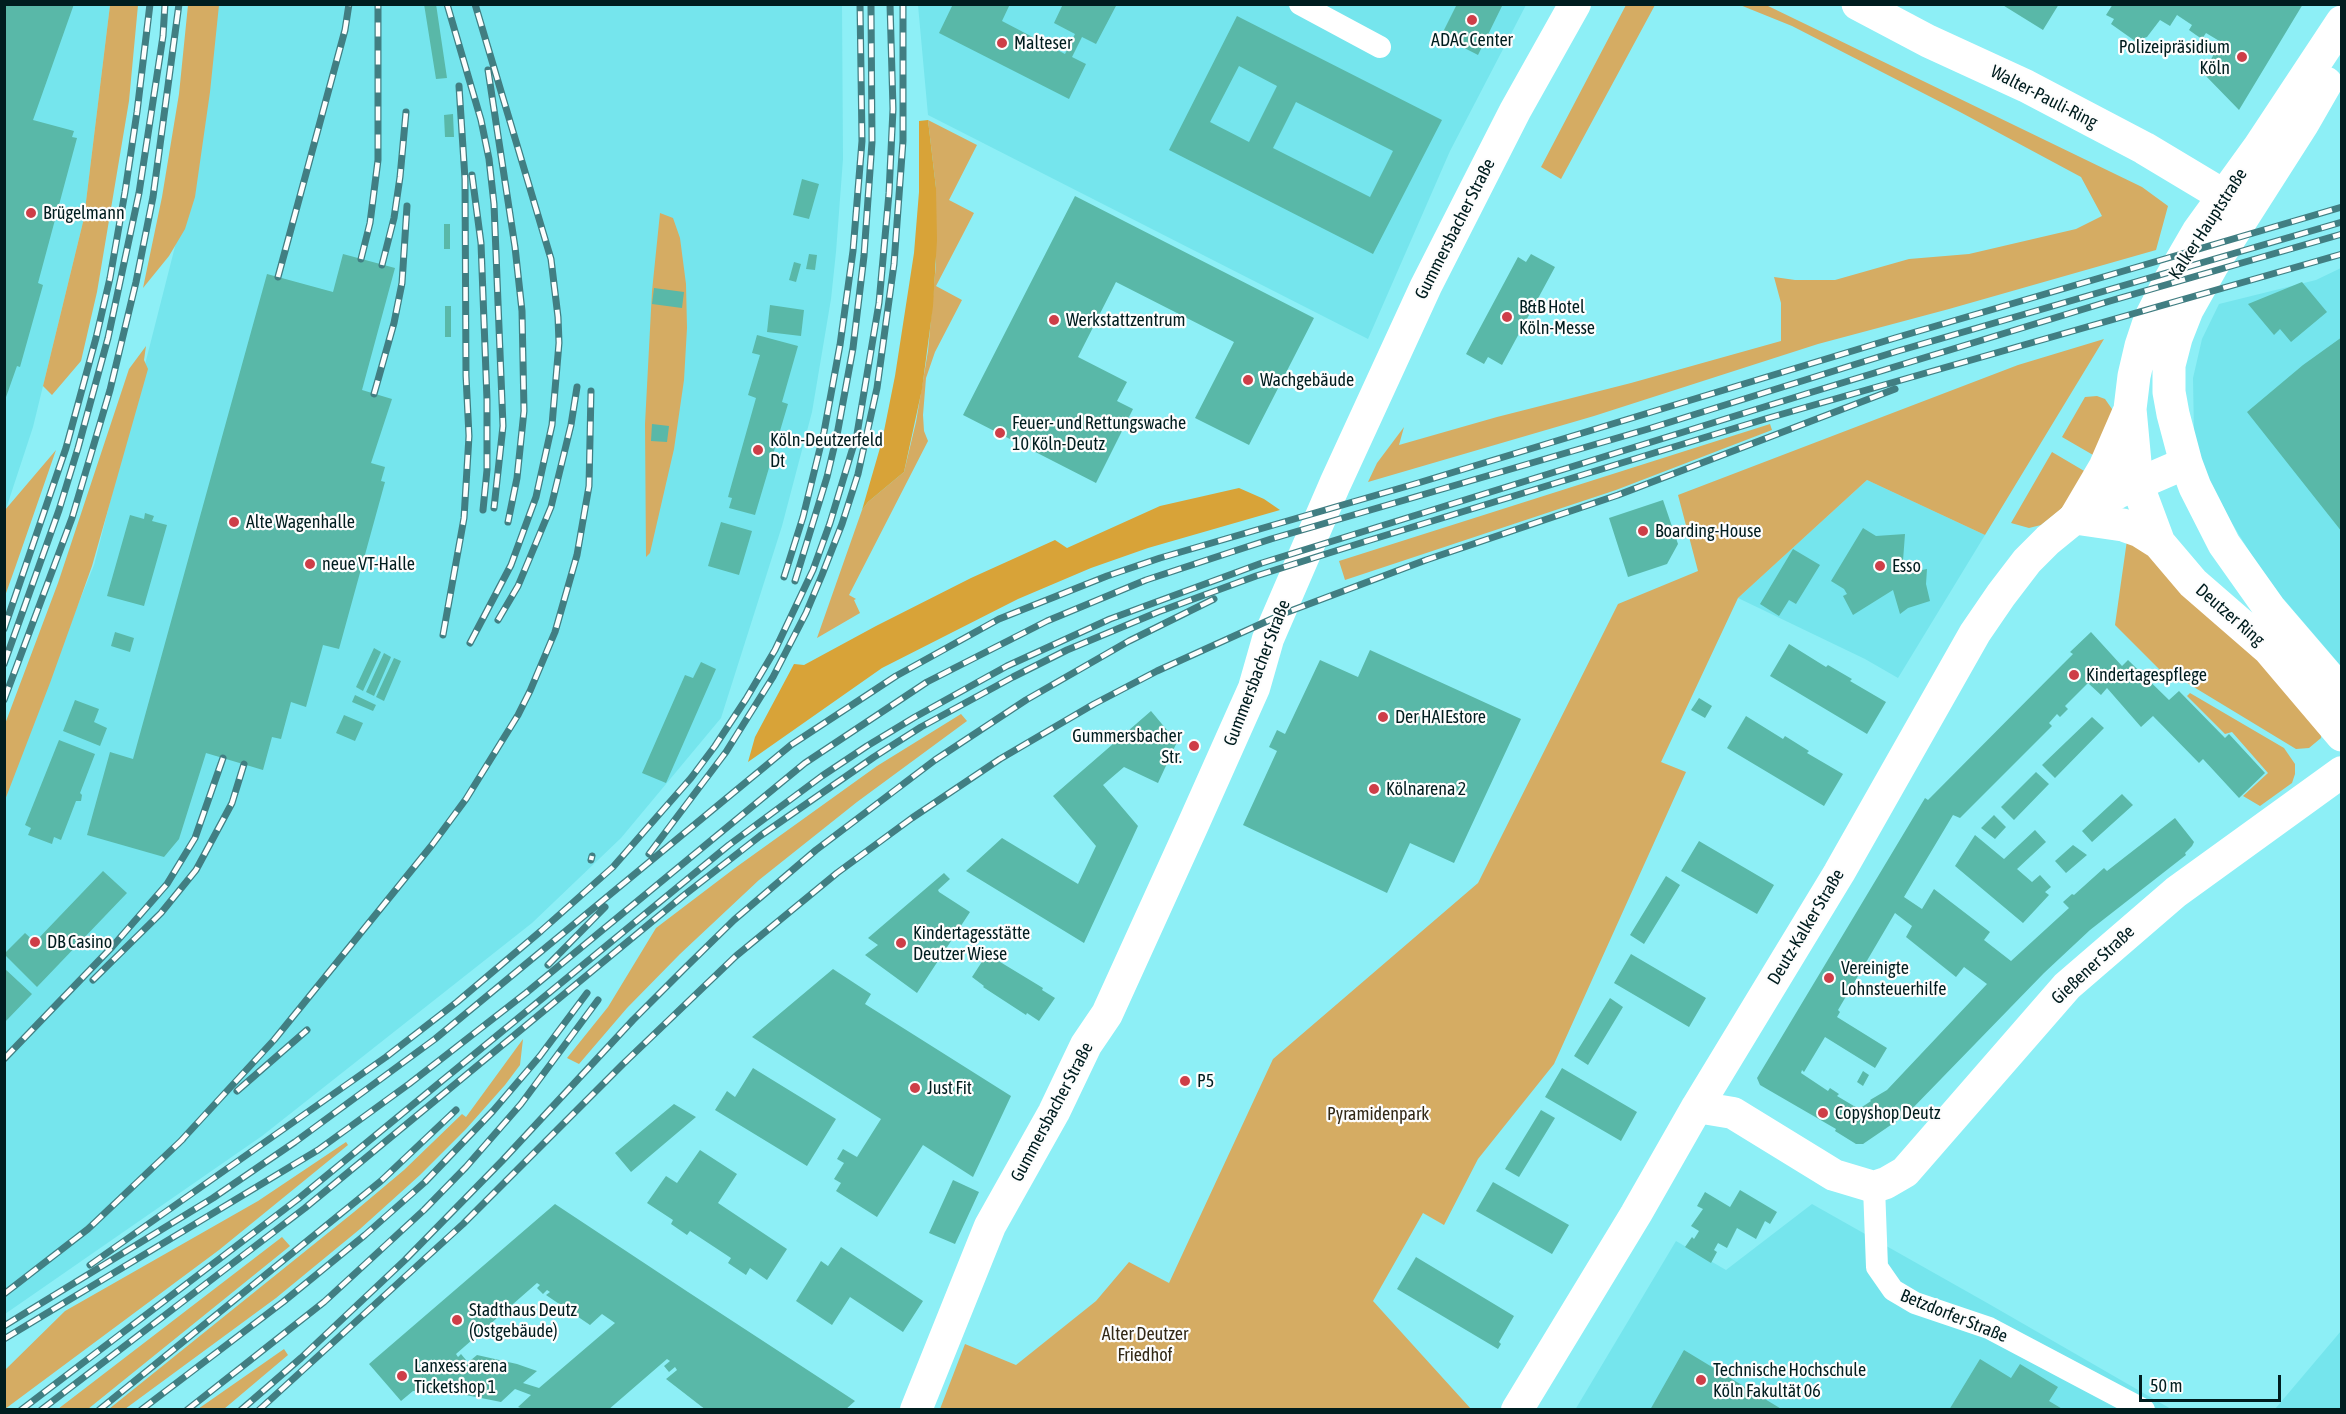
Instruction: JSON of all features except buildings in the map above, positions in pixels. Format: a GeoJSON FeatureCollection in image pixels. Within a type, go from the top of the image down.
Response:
{"type":"FeatureCollection","features":[{"type":"Feature","properties":{"kind":"main road","name":"Walter-Pauli-Ring"},"geometry":{"type":"LineString","coordinates":[[1858,4],[1928,41],[2026,86],[2144,148],[2237,203]]}},
{"type":"Feature","properties":{"kind":"main road","name":"Kalker Hauptstraße"},"geometry":{"type":"LineString","coordinates":[[2186,463],[2173,414],[2169,365],[2176,338],[2187,310],[2213,264],[2237,203],[2342,22]]}},
{"type":"Feature","properties":{"kind":"main road","name":"Kalker Hauptstraße"},"geometry":{"type":"LineString","coordinates":[[2136,484],[2130,409],[2134,376],[2150,319],[2198,232],[2237,203],[2342,60]]}},
{"type":"Feature","properties":{"kind":"main road"},"geometry":{"type":"LineString","coordinates":[[2130,409],[2105,467],[2075,518],[2123,525],[2140,531],[2159,543]]}},
{"type":"Feature","properties":{"kind":"main road","name":"Deutzer Ring"},"geometry":{"type":"LineString","coordinates":[[2186,463],[2195,487],[2224,544],[2247,578],[2342,693]]}},
{"type":"Feature","properties":{"kind":"main road","name":"Deutzer Ring"},"geometry":{"type":"LineString","coordinates":[[2136,484],[2159,543],[2193,583],[2269,649],[2342,735]]}},
{"type":"Feature","properties":{"kind":"street"},"geometry":{"type":"LineString","coordinates":[[1300,4],[1380,47]]}},
{"type":"Feature","properties":{"kind":"street","name":"Gummersbacher Straße"},"geometry":{"type":"LineString","coordinates":[[916,1410],[990,1226],[1053,1112],[1086,1045],[1107,1014],[1187,838],[1254,688],[1277,618],[1335,484],[1426,286],[1515,111],[1575,4]]}},
{"type":"Feature","properties":{"kind":"street","name":"Deutz-Kalker Straße"},"geometry":{"type":"LineString","coordinates":[[1517,1410],[1839,873],[1975,633],[2027,561],[2075,518],[2136,484],[2186,463]]}},
{"type":"Feature","properties":{"kind":"street","name":"Gießener Straße"},"geometry":{"type":"LineString","coordinates":[[1874,1187],[1905,1172],[2067,986],[2129,930],[2176,892],[2342,772]]}},
{"type":"Feature","properties":{"kind":"street"},"geometry":{"type":"LineString","coordinates":[[1723,1065],[1732,1092],[1753,1126]]}},
{"type":"Feature","properties":{"kind":"street"},"geometry":{"type":"LineString","coordinates":[[1697,1107],[1733,1113],[1834,1175],[1874,1187]]}},
{"type":"Feature","properties":{"kind":"street","name":"Betzdorfer Straße"},"geometry":{"type":"LineString","coordinates":[[1874,1187],[1877,1267],[1893,1290],[1915,1303],[1989,1328],[2130,1406]]}},
{"type":"Feature","properties":{"kind":"shaded area"},"geometry":{"type":"Polygon","coordinates":[[[5,5],[110,5],[84,218],[33,427],[5,512],[5,5]]]}},
{"type":"Feature","properties":{"kind":"shaded area"},"geometry":{"type":"Polygon","coordinates":[[[208,5],[842,5],[843,159],[831,299],[812,412],[782,526],[721,718],[621,838],[532,923],[262,1136],[5,1314],[5,785],[94,565],[183,215],[208,5]]]}},
{"type":"Feature","properties":{"kind":"shaded area"},"geometry":{"type":"Polygon","coordinates":[[[918,5],[1526,5],[1450,151],[1368,339],[928,115],[918,5]]]}},
{"type":"Feature","properties":{"kind":"shaded area"},"geometry":{"type":"Polygon","coordinates":[[[928,120],[936,188],[937,240],[933,306],[922,389],[904,472],[868,502],[862,510],[882,441],[895,376],[914,253],[919,192],[919,121],[928,120]]]}},
{"type":"Feature","properties":{"kind":"shaded area"},"geometry":{"type":"Polygon","coordinates":[[[2341,268],[2341,666],[2281,596],[2254,559],[2230,520],[2204,469],[2194,434],[2193,378],[2202,339],[2219,304],[2316,280],[2341,268]]]}},
{"type":"Feature","properties":{"kind":"shaded area"},"geometry":{"type":"Polygon","coordinates":[[[1867,480],[1985,535],[1898,678],[1865,659],[1738,598],[1867,480]]]}},
{"type":"Feature","properties":{"kind":"shaded area"},"geometry":{"type":"Polygon","coordinates":[[[1239,488],[1264,499],[1280,510],[1148,548],[1091,568],[1018,599],[882,668],[748,762],[755,737],[794,664],[804,665],[971,578],[1055,540],[1067,548],[1160,506],[1239,488]]]}},
{"type":"Feature","properties":{"kind":"shaded area"},"geometry":{"type":"Polygon","coordinates":[[[1812,1204],[2171,1409],[1575,1410],[1676,1241],[1726,1270],[1812,1204]]]}},
{"type":"Feature","properties":{"kind":"shaded area"},"geometry":{"type":"Polygon","coordinates":[[[2341,1331],[2341,1409],[2275,1409],[2341,1331]]]}},
{"type":"Feature","properties":{"kind":"green space"},"geometry":{"type":"Polygon","coordinates":[[[110,5],[138,5],[129,101],[97,292],[81,361],[52,395],[43,386],[84,218],[110,5]]]}},
{"type":"Feature","properties":{"kind":"green space"},"geometry":{"type":"Polygon","coordinates":[[[188,5],[219,5],[210,92],[195,197],[185,229],[169,256],[143,288],[162,197],[179,94],[188,5]]]}},
{"type":"Feature","properties":{"kind":"green space"},"geometry":{"type":"Polygon","coordinates":[[[1626,5],[1655,5],[1561,179],[1541,167],[1626,5]]]}},
{"type":"Feature","properties":{"kind":"green space"},"geometry":{"type":"Polygon","coordinates":[[[1740,5],[1766,5],[2142,187],[2168,206],[2156,250],[1818,344],[1594,416],[1368,482],[1377,463],[1404,427],[1399,445],[1781,341],[1781,303],[1774,277],[1795,280],[1835,280],[1909,259],[1969,254],[2076,229],[2102,216],[2081,177],[1792,26],[1740,5]]]}},
{"type":"Feature","properties":{"kind":"green space"},"geometry":{"type":"Polygon","coordinates":[[[928,120],[977,145],[949,200],[974,213],[936,286],[962,300],[935,352],[926,378],[923,415],[924,431],[928,441],[849,595],[856,599],[854,600],[860,613],[817,638],[862,510],[868,502],[904,472],[916,422],[928,351],[936,264],[936,188],[928,120]]]}},
{"type":"Feature","properties":{"kind":"green space"},"geometry":{"type":"Polygon","coordinates":[[[660,213],[673,218],[680,238],[686,284],[687,328],[684,380],[674,449],[650,553],[646,557],[645,424],[652,291],[660,213]]]}},
{"type":"Feature","properties":{"kind":"green space","name":"Pyramidenpark"},"geometry":{"type":"Polygon","coordinates":[[[2104,339],[1985,535],[1867,480],[1738,598],[1661,762],[1686,772],[1554,1064],[1478,1159],[1444,1225],[1423,1213],[1373,1301],[1471,1409],[940,1409],[965,1344],[1016,1365],[1096,1301],[1129,1262],[1169,1283],[1273,1059],[1478,883],[1618,604],[1698,571],[1678,495],[2018,365],[2104,339]]]}},
{"type":"Feature","properties":{"kind":"green space"},"geometry":{"type":"Polygon","coordinates":[[[146,346],[144,360],[148,369],[92,566],[5,800],[5,724],[58,583],[129,369],[146,346]]]}},
{"type":"Feature","properties":{"kind":"green space"},"geometry":{"type":"Polygon","coordinates":[[[2097,396],[2105,399],[2112,409],[2111,427],[2100,459],[2062,437],[2085,397],[2097,396]]]}},
{"type":"Feature","properties":{"kind":"green space"},"geometry":{"type":"Polygon","coordinates":[[[1770,424],[1772,430],[1616,490],[1345,580],[1339,561],[1770,424]]]}},
{"type":"Feature","properties":{"kind":"green space"},"geometry":{"type":"Polygon","coordinates":[[[56,450],[15,568],[5,596],[5,510],[56,450]]]}},
{"type":"Feature","properties":{"kind":"green space"},"geometry":{"type":"Polygon","coordinates":[[[2052,452],[2091,475],[2060,510],[2041,525],[2029,528],[2011,523],[2052,452]]]}},
{"type":"Feature","properties":{"kind":"green space"},"geometry":{"type":"Polygon","coordinates":[[[2128,533],[2250,647],[2322,729],[2321,738],[2309,748],[2296,749],[2169,672],[2164,674],[2115,625],[2128,533]]]}},
{"type":"Feature","properties":{"kind":"green space"},"geometry":{"type":"Polygon","coordinates":[[[2190,693],[2284,748],[2295,764],[2292,783],[2260,806],[2243,796],[2268,773],[2232,732],[2225,734],[2187,696],[2190,693]]]}},
{"type":"Feature","properties":{"kind":"green space"},"geometry":{"type":"Polygon","coordinates":[[[961,714],[967,721],[857,802],[759,880],[680,954],[627,1008],[579,1064],[567,1058],[608,1007],[656,928],[877,766],[961,714]]]}},
{"type":"Feature","properties":{"kind":"green space"},"geometry":{"type":"Polygon","coordinates":[[[523,1039],[520,1065],[505,1085],[466,1129],[420,1175],[360,1229],[276,1298],[125,1409],[109,1409],[354,1212],[404,1170],[462,1114],[466,1117],[523,1039]]]}},
{"type":"Feature","properties":{"kind":"green space"},"geometry":{"type":"Polygon","coordinates":[[[346,1142],[348,1145],[219,1250],[5,1409],[5,1370],[65,1311],[258,1201],[346,1142]]]}},
{"type":"Feature","properties":{"kind":"green space"},"geometry":{"type":"Polygon","coordinates":[[[282,1237],[290,1246],[88,1409],[58,1409],[282,1237]]]}},
{"type":"Feature","properties":{"kind":"green space"},"geometry":{"type":"Polygon","coordinates":[[[284,1349],[288,1355],[224,1409],[198,1409],[284,1349]]]}},
{"type":"Feature","properties":{"kind":"railway"},"geometry":{"type":"LineString","coordinates":[[4,629],[66,448],[96,338],[110,278],[125,192],[150,4]]}},
{"type":"Feature","properties":{"kind":"railway"},"geometry":{"type":"LineString","coordinates":[[4,664],[59,510],[108,338],[139,193],[163,36],[165,4]]}},
{"type":"Feature","properties":{"kind":"railway"},"geometry":{"type":"LineString","coordinates":[[4,700],[72,518],[110,390],[136,282],[153,197],[179,4]]}},
{"type":"Feature","properties":{"kind":"railway"},"geometry":{"type":"LineString","coordinates":[[278,277],[345,30],[349,4]]}},
{"type":"Feature","properties":{"kind":"railway"},"geometry":{"type":"LineString","coordinates":[[361,259],[370,223],[378,160],[378,4]]}},
{"type":"Feature","properties":{"kind":"railway"},"geometry":{"type":"LineString","coordinates":[[447,4],[481,120],[489,159],[494,204],[503,426],[494,508]]}},
{"type":"Feature","properties":{"kind":"railway"},"geometry":{"type":"LineString","coordinates":[[470,643],[511,565],[536,497],[552,425],[559,343],[551,259],[475,4]]}},
{"type":"Feature","properties":{"kind":"railway"},"geometry":{"type":"LineString","coordinates":[[784,577],[803,517],[824,432],[840,345],[853,251],[862,141],[860,4]]}},
{"type":"Feature","properties":{"kind":"railway"},"geometry":{"type":"LineString","coordinates":[[795,581],[827,477],[853,348],[864,256],[872,142],[871,4]]}},
{"type":"Feature","properties":{"kind":"railway"},"geometry":{"type":"LineString","coordinates":[[90,1265],[386,1057],[457,1002],[541,931],[613,867],[691,778],[746,699],[775,650],[813,570],[857,434],[879,303],[889,193],[893,109],[890,4]]}},
{"type":"Feature","properties":{"kind":"railway"},"geometry":{"type":"LineString","coordinates":[[649,854],[726,752],[773,677],[806,613],[822,575],[858,474],[877,388],[894,264],[903,141],[903,4]]}},
{"type":"Feature","properties":{"kind":"railway"},"geometry":{"type":"LineString","coordinates":[[488,70],[515,247],[522,311],[524,411],[517,478],[508,522]]}},
{"type":"Feature","properties":{"kind":"railway"},"geometry":{"type":"LineString","coordinates":[[443,635],[464,518],[469,436],[466,376],[465,179],[459,86]]}},
{"type":"Feature","properties":{"kind":"railway"},"geometry":{"type":"LineString","coordinates":[[382,265],[394,218],[406,112]]}},
{"type":"Feature","properties":{"kind":"railway"},"geometry":{"type":"LineString","coordinates":[[472,175],[481,243],[487,400],[487,470],[483,510]]}},
{"type":"Feature","properties":{"kind":"railway"},"geometry":{"type":"LineString","coordinates":[[374,394],[394,323],[402,283],[407,206]]}},
{"type":"Feature","properties":{"kind":"railway"},"geometry":{"type":"LineString","coordinates":[[4,1326],[213,1198],[295,1142],[435,1039],[791,745],[896,676],[999,619],[1107,576],[1160,558],[2342,207]]}},
{"type":"Feature","properties":{"kind":"railway"},"geometry":{"type":"LineString","coordinates":[[4,1339],[318,1150],[409,1084],[526,993],[805,763],[927,682],[1047,621],[1146,580],[1271,539],[1648,429],[1898,351],[2342,222]]}},
{"type":"Feature","properties":{"kind":"railway"},"geometry":{"type":"LineString","coordinates":[[21,1410],[298,1199],[729,845],[822,776],[867,746],[1007,666],[1110,619],[1262,563],[2110,301],[2342,234]]}},
{"type":"Feature","properties":{"kind":"railway"},"geometry":{"type":"LineString","coordinates":[[41,1410],[305,1208],[683,896],[760,836],[921,727],[1013,677],[1067,650],[1158,612],[1256,576],[1765,419],[2342,254]]}},
{"type":"Feature","properties":{"kind":"railway"},"geometry":{"type":"LineString","coordinates":[[498,620],[518,586],[551,507],[571,425],[577,387]]}},
{"type":"Feature","properties":{"kind":"railway"},"geometry":{"type":"LineString","coordinates":[[259,1410],[463,1224],[623,1064],[736,956],[837,873],[912,818],[1000,759],[1094,704],[1157,671],[1285,613],[1426,560],[1618,495],[1895,389]]}},
{"type":"Feature","properties":{"kind":"railway"},"geometry":{"type":"LineString","coordinates":[[178,1144],[274,1040],[432,845],[466,799],[518,715],[555,632],[577,555],[589,486],[591,391]]}},
{"type":"Feature","properties":{"kind":"railway"},"geometry":{"type":"LineString","coordinates":[[241,1410],[301,1358],[405,1260],[502,1161],[633,1020],[734,920],[816,850],[935,760],[1026,700],[1129,641],[1214,599]]}},
{"type":"Feature","properties":{"kind":"railway"},"geometry":{"type":"LineString","coordinates":[[4,1059],[112,947],[167,884],[195,838],[223,758]]}},
{"type":"Feature","properties":{"kind":"railway"},"geometry":{"type":"LineString","coordinates":[[93,980],[161,913],[196,870],[232,803],[244,764]]}},
{"type":"Feature","properties":{"kind":"railway"},"geometry":{"type":"LineString","coordinates":[[591,860],[592,856]]}},
{"type":"Feature","properties":{"kind":"railway"},"geometry":{"type":"LineString","coordinates":[[548,965],[605,907]]}},
{"type":"Feature","properties":{"kind":"railway"},"geometry":{"type":"LineString","coordinates":[[141,1410],[283,1302],[425,1182],[493,1111],[540,1056],[587,993]]}},
{"type":"Feature","properties":{"kind":"railway"},"geometry":{"type":"LineString","coordinates":[[187,1410],[324,1302],[424,1210],[466,1167],[521,1104],[598,1000]]}},
{"type":"Feature","properties":{"kind":"railway"},"geometry":{"type":"LineString","coordinates":[[237,1091],[307,1030]]}},
{"type":"Feature","properties":{"kind":"railway"},"geometry":{"type":"LineString","coordinates":[[99,1410],[381,1181],[456,1110]]}},
{"type":"Feature","properties":{"kind":"railway"},"geometry":{"type":"LineString","coordinates":[[4,1294],[88,1229],[183,1139]]}},
{"type":"Feature","properties":{"kind":"place","name":"ADAC Center"},"geometry":{"type":"Point","coordinates":[1472,20]}},
{"type":"Feature","properties":{"kind":"place","name":"Malteser"},"geometry":{"type":"Point","coordinates":[1002,43]}},
{"type":"Feature","properties":{"kind":"place","name":"Polizeipräsidium Köln"},"geometry":{"type":"Point","coordinates":[2242,57]}},
{"type":"Feature","properties":{"kind":"place","name":"Brügelmann"},"geometry":{"type":"Point","coordinates":[31,213]}},
{"type":"Feature","properties":{"kind":"place","name":"B&B Hotel Köln-Messe"},"geometry":{"type":"Point","coordinates":[1507,317]}},
{"type":"Feature","properties":{"kind":"place","name":"Werkstattzentrum"},"geometry":{"type":"Point","coordinates":[1054,320]}},
{"type":"Feature","properties":{"kind":"place","name":"Wachgebäude"},"geometry":{"type":"Point","coordinates":[1248,380]}},
{"type":"Feature","properties":{"kind":"place","name":"Feuer- und Rettungswache 10 Köln-Deutz"},"geometry":{"type":"Point","coordinates":[1000,433]}},
{"type":"Feature","properties":{"kind":"place","name":"Köln-Deutzerfeld Dt"},"geometry":{"type":"Point","coordinates":[758,450]}},
{"type":"Feature","properties":{"kind":"place","name":"Alte Wagenhalle"},"geometry":{"type":"Point","coordinates":[234,522]}},
{"type":"Feature","properties":{"kind":"place","name":"Boarding-House"},"geometry":{"type":"Point","coordinates":[1643,531]}},
{"type":"Feature","properties":{"kind":"place","name":"neue VT-Halle"},"geometry":{"type":"Point","coordinates":[310,564]}},
{"type":"Feature","properties":{"kind":"place","name":"Esso"},"geometry":{"type":"Point","coordinates":[1880,566]}},
{"type":"Feature","properties":{"kind":"place","name":"Kindertagespflege"},"geometry":{"type":"Point","coordinates":[2074,675]}},
{"type":"Feature","properties":{"kind":"place","name":"Der HAIEstore"},"geometry":{"type":"Point","coordinates":[1383,717]}},
{"type":"Feature","properties":{"kind":"place","name":"Gummersbacher Str."},"geometry":{"type":"Point","coordinates":[1194,746]}},
{"type":"Feature","properties":{"kind":"place","name":"Kölnarena 2"},"geometry":{"type":"Point","coordinates":[1374,789]}},
{"type":"Feature","properties":{"kind":"place","name":"DB Casino"},"geometry":{"type":"Point","coordinates":[35,942]}},
{"type":"Feature","properties":{"kind":"place","name":"Kindertagesstätte Deutzer Wiese"},"geometry":{"type":"Point","coordinates":[901,943]}},
{"type":"Feature","properties":{"kind":"place","name":"Vereinigte Lohnsteuerhilfe"},"geometry":{"type":"Point","coordinates":[1829,978]}},
{"type":"Feature","properties":{"kind":"place","name":"P5"},"geometry":{"type":"Point","coordinates":[1185,1081]}},
{"type":"Feature","properties":{"kind":"place","name":"Just Fit"},"geometry":{"type":"Point","coordinates":[915,1088]}},
{"type":"Feature","properties":{"kind":"place","name":"Copyshop Deutz"},"geometry":{"type":"Point","coordinates":[1823,1113]}},
{"type":"Feature","properties":{"kind":"place","name":"Stadthaus Deutz (Ostgebäude)"},"geometry":{"type":"Point","coordinates":[457,1320]}},
{"type":"Feature","properties":{"kind":"place","name":"Lanxess arena Ticketshop 1"},"geometry":{"type":"Point","coordinates":[402,1376]}},
{"type":"Feature","properties":{"kind":"place","name":"Technische Hochschule Köln Fakultät 06"},"geometry":{"type":"Point","coordinates":[1701,1380]}},
{"type":"Feature","properties":{"kind":"park label","name":"Alter Deutzer Friedhof"},"geometry":{"type":"Point","coordinates":[1145,1344]}}]}
